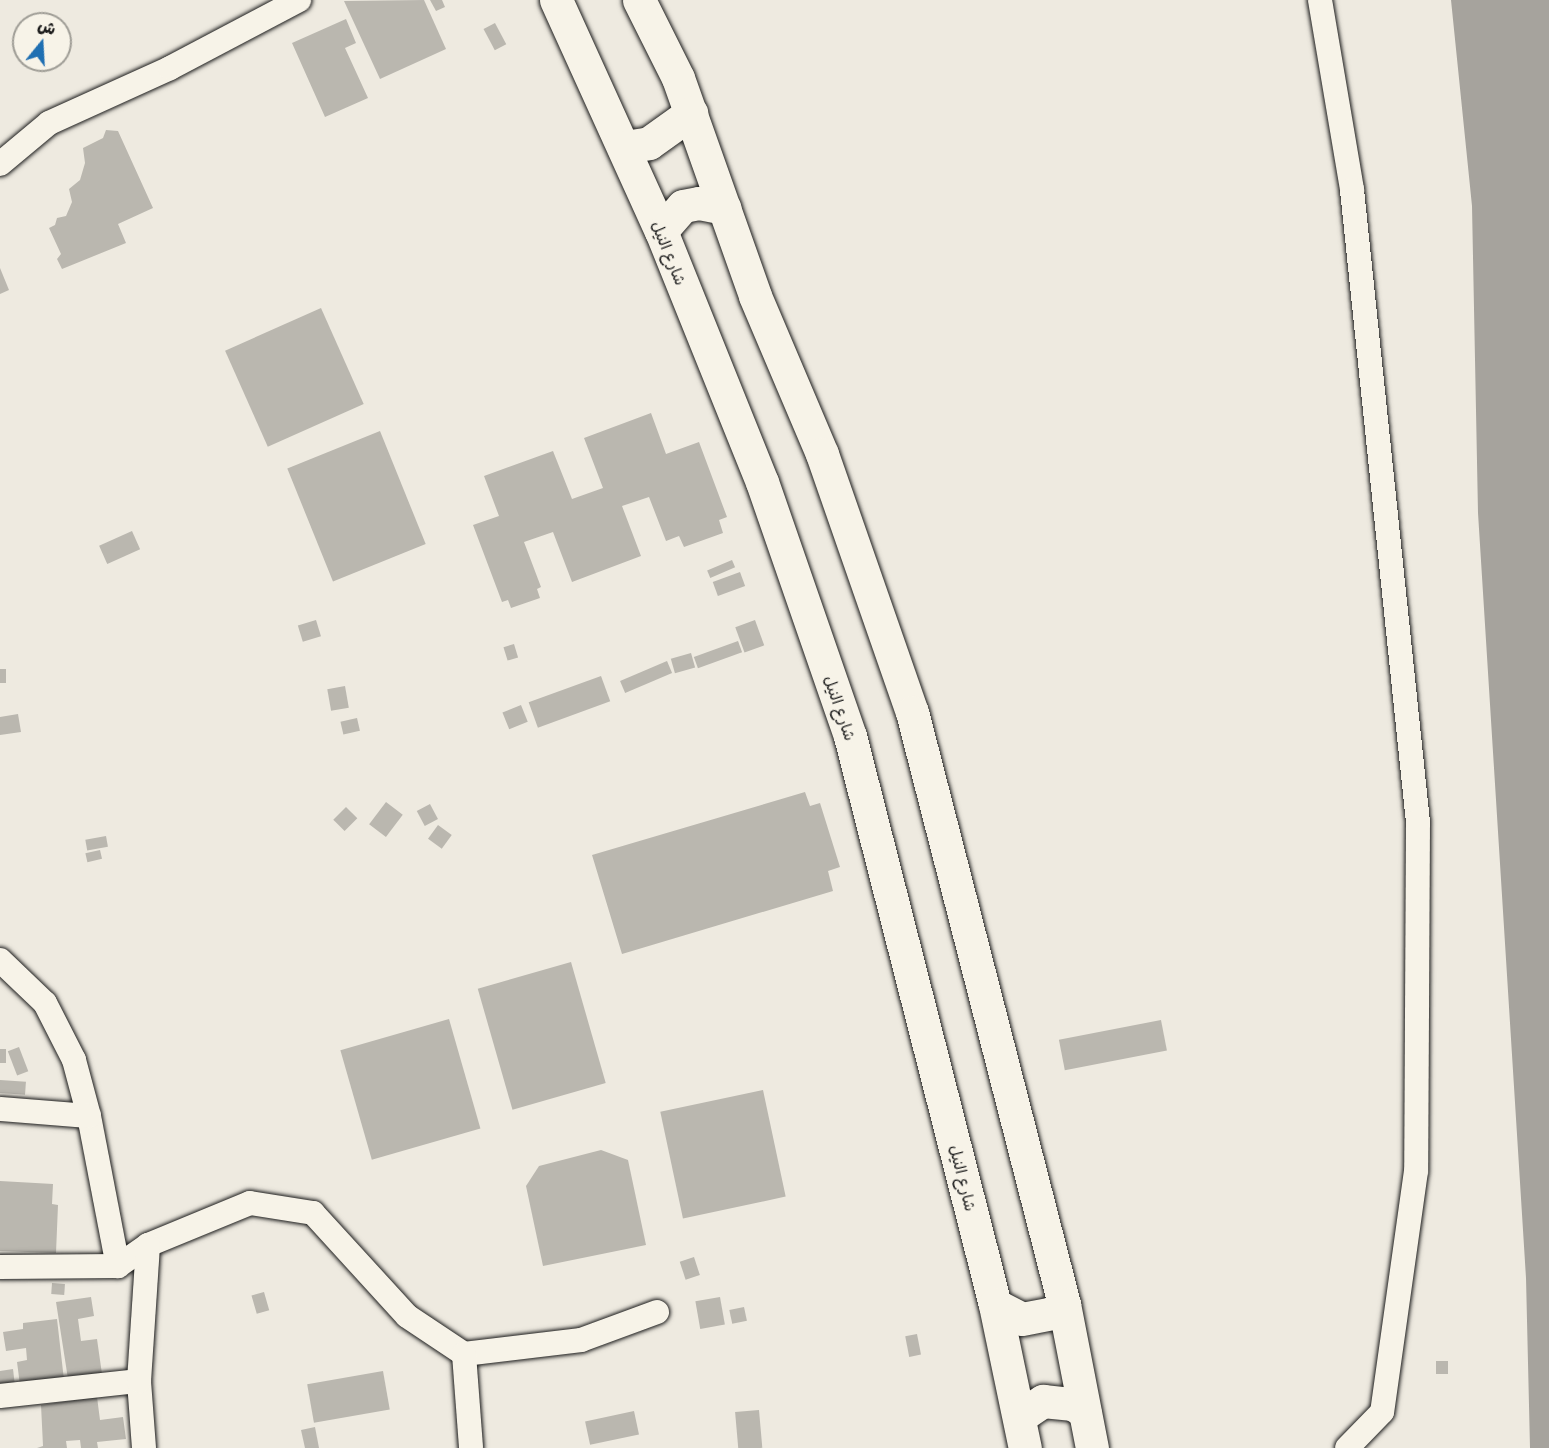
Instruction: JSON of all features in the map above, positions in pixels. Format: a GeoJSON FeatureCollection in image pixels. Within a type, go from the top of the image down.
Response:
{"type":"FeatureCollection","features":[{"type":"Feature","properties":{"kind":"main road","name":"شارع النيل"},"geometry":{"type":"LineString","coordinates":[[556,0],[625,147],[661,231],[762,482],[850,736],[995,1305],[1022,1432]]}},
{"type":"Feature","properties":{"kind":"main road"},"geometry":{"type":"LineString","coordinates":[[639,0],[691,113],[755,296],[822,454],[912,712],[1064,1304],[1092,1448]]}},
{"type":"Feature","properties":{"kind":"main road"},"geometry":{"type":"LineString","coordinates":[[625,147],[649,143],[691,113]]}},
{"type":"Feature","properties":{"kind":"main road"},"geometry":{"type":"LineString","coordinates":[[661,231],[683,206],[699,203],[725,208]]}},
{"type":"Feature","properties":{"kind":"main road"},"geometry":{"type":"LineString","coordinates":[[995,1305],[1022,1319],[1052,1313],[1064,1304]]}},
{"type":"Feature","properties":{"kind":"main road"},"geometry":{"type":"LineString","coordinates":[[1022,1432],[1043,1401],[1073,1404],[1085,1412]]}},
{"type":"Feature","properties":{"kind":"street"},"geometry":{"type":"LineString","coordinates":[[0,164],[49,123],[171,68],[299,0]]}},
{"type":"Feature","properties":{"kind":"street"},"geometry":{"type":"LineString","coordinates":[[1320,0],[1352,190],[1418,822],[1416,1171],[1382,1412],[1347,1448]]}},
{"type":"Feature","properties":{"kind":"street"},"geometry":{"type":"LineString","coordinates":[[0,960],[45,1003],[74,1060],[89,1116],[118,1266]]}},
{"type":"Feature","properties":{"kind":"street"},"geometry":{"type":"LineString","coordinates":[[0,1109],[89,1116]]}},
{"type":"Feature","properties":{"kind":"street"},"geometry":{"type":"LineString","coordinates":[[0,1267],[118,1266],[148,1245],[250,1203],[313,1213],[407,1316],[464,1354],[582,1340],[657,1312]]}},
{"type":"Feature","properties":{"kind":"street"},"geometry":{"type":"LineString","coordinates":[[144,1448],[139,1381],[148,1245]]}},
{"type":"Feature","properties":{"kind":"street"},"geometry":{"type":"LineString","coordinates":[[464,1354],[471,1448]]}},
{"type":"Feature","properties":{"kind":"street"},"geometry":{"type":"LineString","coordinates":[[0,1396],[139,1381]]}},
{"type":"Feature","properties":{"kind":"shaded area"},"geometry":{"type":"Polygon","coordinates":[[[1451,0],[1549,0],[1549,1448],[1530,1448],[1526,1278],[1478,513],[1472,206],[1451,0]]]}},
{"type":"Feature","properties":{"kind":"building"},"geometry":{"type":"Polygon","coordinates":[[[424,0],[446,49],[380,79],[344,1],[424,0]]]}},
{"type":"Feature","properties":{"kind":"building"},"geometry":{"type":"Polygon","coordinates":[[[430,0],[442,0],[445,7],[436,11],[430,0]]]}},
{"type":"Feature","properties":{"kind":"building"},"geometry":{"type":"Polygon","coordinates":[[[346,19],[356,43],[345,48],[368,98],[325,117],[292,43],[346,19]]]}},
{"type":"Feature","properties":{"kind":"building"},"geometry":{"type":"Polygon","coordinates":[[[495,23],[506,44],[495,50],[484,29],[495,23]]]}},
{"type":"Feature","properties":{"kind":"building"},"geometry":{"type":"Polygon","coordinates":[[[106,130],[118,131],[153,208],[118,224],[126,243],[62,269],[57,259],[61,254],[49,228],[55,225],[57,218],[66,216],[72,202],[69,189],[80,180],[85,163],[83,148],[103,138],[106,130]]]}},
{"type":"Feature","properties":{"kind":"building"},"geometry":{"type":"Polygon","coordinates":[[[0,268],[9,290],[0,294],[0,268]]]}},
{"type":"Feature","properties":{"kind":"building"},"geometry":{"type":"Polygon","coordinates":[[[321,308],[364,404],[268,447],[225,351],[321,308]]]}},
{"type":"Feature","properties":{"kind":"building"},"geometry":{"type":"Polygon","coordinates":[[[651,413],[666,454],[699,442],[727,517],[719,520],[723,533],[684,547],[679,536],[666,541],[649,497],[622,506],[641,556],[572,582],[553,532],[524,542],[541,587],[537,589],[540,598],[511,608],[508,600],[502,602],[473,525],[499,516],[484,476],[553,451],[572,499],[603,488],[584,438],[651,413]]]}},
{"type":"Feature","properties":{"kind":"building"},"geometry":{"type":"Polygon","coordinates":[[[380,431],[426,544],[333,582],[287,468],[380,431]]]}},
{"type":"Feature","properties":{"kind":"building"},"geometry":{"type":"Polygon","coordinates":[[[132,531],[140,549],[107,564],[99,546],[132,531]]]}},
{"type":"Feature","properties":{"kind":"building"},"geometry":{"type":"Polygon","coordinates":[[[732,560],[735,567],[710,578],[707,571],[732,560]]]}},
{"type":"Feature","properties":{"kind":"building"},"geometry":{"type":"Polygon","coordinates":[[[740,572],[745,586],[718,596],[713,582],[740,572]]]}},
{"type":"Feature","properties":{"kind":"building"},"geometry":{"type":"Polygon","coordinates":[[[316,620],[321,636],[303,642],[298,626],[316,620]]]}},
{"type":"Feature","properties":{"kind":"building"},"geometry":{"type":"Polygon","coordinates":[[[755,620],[764,645],[745,653],[735,627],[755,620]]]}},
{"type":"Feature","properties":{"kind":"building"},"geometry":{"type":"Polygon","coordinates":[[[738,641],[742,652],[698,668],[694,657],[738,641]]]}},
{"type":"Feature","properties":{"kind":"building"},"geometry":{"type":"Polygon","coordinates":[[[514,644],[518,657],[508,661],[503,647],[514,644]]]}},
{"type":"Feature","properties":{"kind":"building"},"geometry":{"type":"Polygon","coordinates":[[[691,653],[695,667],[675,673],[671,659],[691,653]]]}},
{"type":"Feature","properties":{"kind":"building"},"geometry":{"type":"Polygon","coordinates":[[[667,661],[672,673],[625,693],[620,681],[667,661]]]}},
{"type":"Feature","properties":{"kind":"building"},"geometry":{"type":"Polygon","coordinates":[[[0,669],[6,669],[6,683],[0,683],[0,669]]]}},
{"type":"Feature","properties":{"kind":"building"},"geometry":{"type":"Polygon","coordinates":[[[601,676],[610,701],[538,728],[529,702],[601,676]]]}},
{"type":"Feature","properties":{"kind":"building"},"geometry":{"type":"Polygon","coordinates":[[[345,686],[349,708],[331,711],[327,689],[345,686]]]}},
{"type":"Feature","properties":{"kind":"building"},"geometry":{"type":"Polygon","coordinates":[[[521,705],[528,722],[509,729],[502,712],[521,705]]]}},
{"type":"Feature","properties":{"kind":"building"},"geometry":{"type":"Polygon","coordinates":[[[18,714],[21,732],[0,735],[0,717],[18,714]]]}},
{"type":"Feature","properties":{"kind":"building"},"geometry":{"type":"Polygon","coordinates":[[[357,718],[360,731],[343,734],[340,722],[357,718]]]}},
{"type":"Feature","properties":{"kind":"building"},"geometry":{"type":"Polygon","coordinates":[[[805,792],[810,806],[820,803],[840,867],[828,871],[833,891],[622,954],[592,855],[805,792]]]}},
{"type":"Feature","properties":{"kind":"building"},"geometry":{"type":"Polygon","coordinates":[[[386,802],[403,815],[386,837],[369,824],[386,802]]]}},
{"type":"Feature","properties":{"kind":"building"},"geometry":{"type":"Polygon","coordinates":[[[430,804],[438,819],[425,826],[417,811],[430,804]]]}},
{"type":"Feature","properties":{"kind":"building"},"geometry":{"type":"Polygon","coordinates":[[[346,807],[357,818],[345,831],[333,820],[346,807]]]}},
{"type":"Feature","properties":{"kind":"building"},"geometry":{"type":"Polygon","coordinates":[[[438,825],[452,835],[442,849],[428,839],[438,825]]]}},
{"type":"Feature","properties":{"kind":"building"},"geometry":{"type":"Polygon","coordinates":[[[106,836],[108,847],[87,850],[85,840],[106,836]]]}},
{"type":"Feature","properties":{"kind":"building"},"geometry":{"type":"Polygon","coordinates":[[[100,850],[102,859],[87,862],[85,853],[100,850]]]}},
{"type":"Feature","properties":{"kind":"building"},"geometry":{"type":"Polygon","coordinates":[[[571,962],[606,1083],[512,1110],[478,989],[571,962]]]}},
{"type":"Feature","properties":{"kind":"building"},"geometry":{"type":"Polygon","coordinates":[[[449,1019],[480,1129],[372,1160],[340,1050],[449,1019]]]}},
{"type":"Feature","properties":{"kind":"building"},"geometry":{"type":"Polygon","coordinates":[[[1161,1020],[1167,1050],[1065,1070],[1059,1040],[1161,1020]]]}},
{"type":"Feature","properties":{"kind":"building"},"geometry":{"type":"Polygon","coordinates":[[[19,1047],[28,1071],[17,1076],[8,1051],[19,1047]]]}},
{"type":"Feature","properties":{"kind":"building"},"geometry":{"type":"Polygon","coordinates":[[[0,1049],[6,1049],[6,1063],[0,1063],[0,1049]]]}},
{"type":"Feature","properties":{"kind":"building"},"geometry":{"type":"Polygon","coordinates":[[[0,1080],[26,1082],[25,1095],[0,1093],[0,1080]]]}},
{"type":"Feature","properties":{"kind":"building"},"geometry":{"type":"Polygon","coordinates":[[[763,1090],[786,1197],[683,1218],[660,1112],[763,1090]]]}},
{"type":"Feature","properties":{"kind":"building"},"geometry":{"type":"Polygon","coordinates":[[[601,1150],[628,1160],[646,1245],[543,1266],[526,1186],[539,1166],[601,1150]]]}},
{"type":"Feature","properties":{"kind":"building"},"geometry":{"type":"Polygon","coordinates":[[[0,1181],[53,1184],[52,1204],[58,1205],[56,1253],[0,1251],[0,1181]]]}},
{"type":"Feature","properties":{"kind":"building"},"geometry":{"type":"Polygon","coordinates":[[[694,1257],[700,1275],[686,1280],[680,1262],[694,1257]]]}},
{"type":"Feature","properties":{"kind":"building"},"geometry":{"type":"Polygon","coordinates":[[[52,1283],[65,1284],[64,1295],[51,1294],[52,1283]]]}},
{"type":"Feature","properties":{"kind":"building"},"geometry":{"type":"Polygon","coordinates":[[[264,1292],[269,1310],[257,1314],[252,1296],[264,1292]]]}},
{"type":"Feature","properties":{"kind":"building"},"geometry":{"type":"Polygon","coordinates":[[[91,1297],[94,1316],[78,1319],[81,1341],[97,1339],[102,1374],[68,1379],[56,1302],[91,1297]]]}},
{"type":"Feature","properties":{"kind":"building"},"geometry":{"type":"Polygon","coordinates":[[[720,1297],[725,1325],[700,1329],[695,1301],[720,1297]]]}},
{"type":"Feature","properties":{"kind":"building"},"geometry":{"type":"Polygon","coordinates":[[[744,1307],[747,1321],[732,1324],[729,1310],[744,1307]]]}},
{"type":"Feature","properties":{"kind":"building"},"geometry":{"type":"Polygon","coordinates":[[[57,1319],[64,1380],[20,1385],[17,1362],[27,1360],[26,1348],[6,1351],[3,1332],[23,1329],[23,1323],[57,1319]]]}},
{"type":"Feature","properties":{"kind":"building"},"geometry":{"type":"Polygon","coordinates":[[[917,1334],[921,1355],[909,1357],[905,1336],[917,1334]]]}},
{"type":"Feature","properties":{"kind":"building"},"geometry":{"type":"Polygon","coordinates":[[[1436,1361],[1448,1361],[1448,1374],[1436,1374],[1436,1361]]]}},
{"type":"Feature","properties":{"kind":"building"},"geometry":{"type":"Polygon","coordinates":[[[13,1369],[15,1386],[0,1387],[0,1371],[13,1369]]]}},
{"type":"Feature","properties":{"kind":"building"},"geometry":{"type":"Polygon","coordinates":[[[383,1371],[390,1409],[314,1423],[307,1384],[383,1371]]]}},
{"type":"Feature","properties":{"kind":"building"},"geometry":{"type":"Polygon","coordinates":[[[97,1397],[100,1420],[123,1417],[126,1439],[97,1442],[98,1448],[81,1448],[80,1440],[66,1441],[67,1448],[37,1448],[43,1446],[41,1405],[97,1397]]]}},
{"type":"Feature","properties":{"kind":"building"},"geometry":{"type":"Polygon","coordinates":[[[759,1410],[762,1448],[738,1448],[735,1412],[759,1410]]]}},
{"type":"Feature","properties":{"kind":"building"},"geometry":{"type":"Polygon","coordinates":[[[634,1411],[639,1434],[590,1445],[585,1421],[634,1411]]]}},
{"type":"Feature","properties":{"kind":"building"},"geometry":{"type":"Polygon","coordinates":[[[315,1427],[319,1448],[305,1448],[301,1430],[315,1427]]]}}]}
